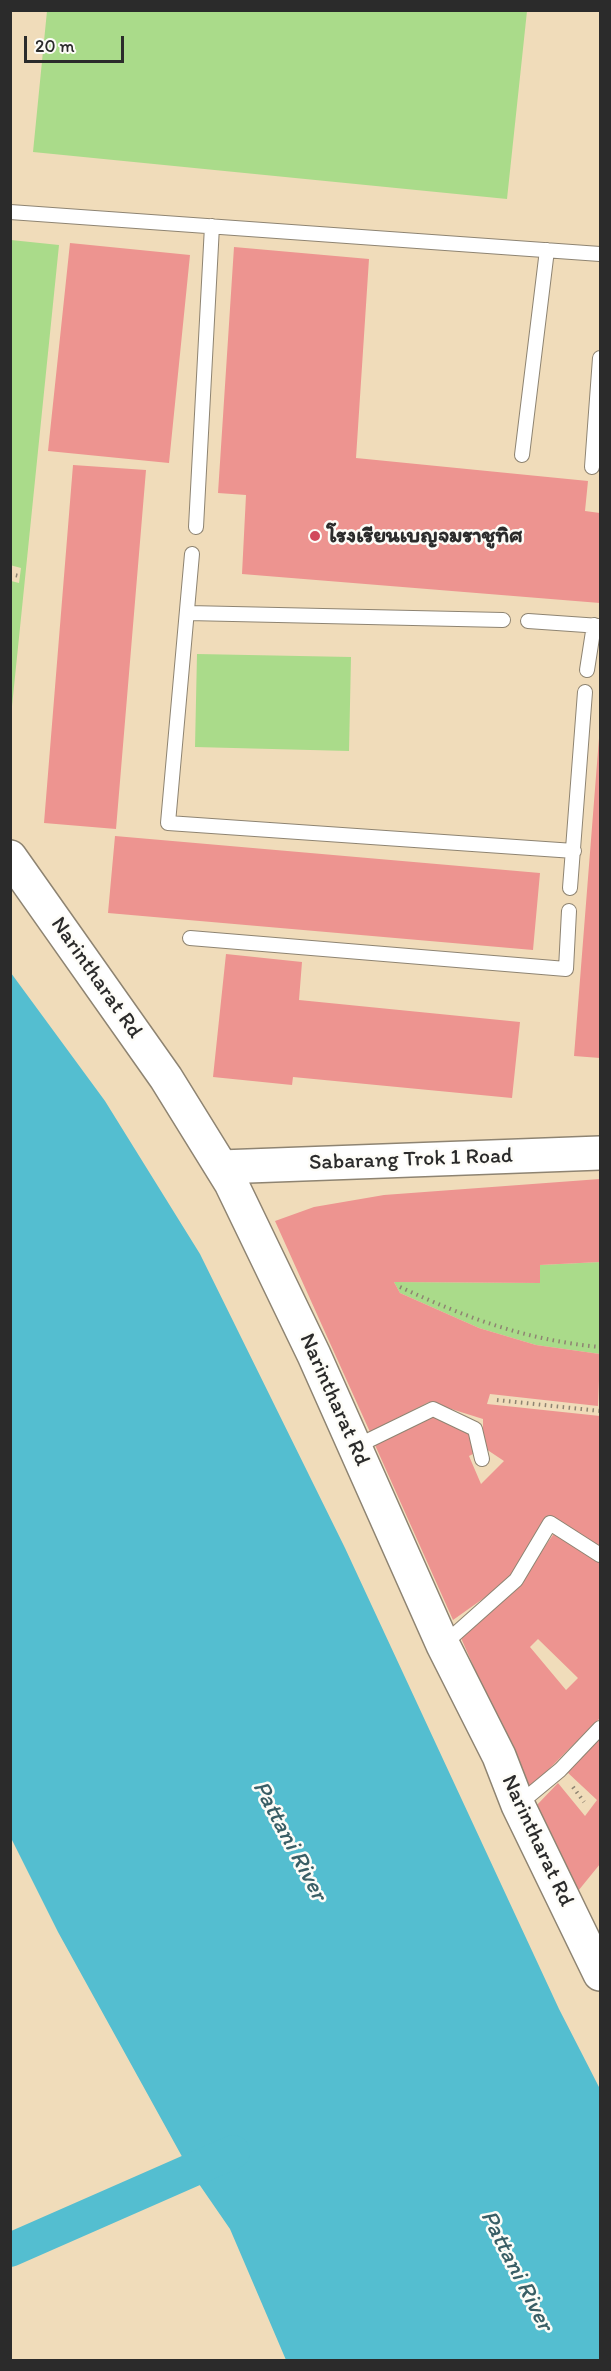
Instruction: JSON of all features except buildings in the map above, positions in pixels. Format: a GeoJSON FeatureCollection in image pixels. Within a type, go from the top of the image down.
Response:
{"type":"FeatureCollection","features":[{"type":"Feature","properties":{"kind":"street","name":"Narintharat Rd"},"geometry":{"type":"LineString","coordinates":[[10,857],[166,1078],[221,1167],[315,1354],[443,1645],[499,1756],[518,1805],[600,1974]]}},
{"type":"Feature","properties":{"kind":"street","name":"Sabarang Trok 1 Road"},"geometry":{"type":"LineString","coordinates":[[221,1167],[600,1153]]}},
{"type":"Feature","properties":{"kind":"lane"},"geometry":{"type":"LineString","coordinates":[[10,212],[600,254]]}},
{"type":"Feature","properties":{"kind":"lane"},"geometry":{"type":"LineString","coordinates":[[196,527],[212,226]]}},
{"type":"Feature","properties":{"kind":"lane"},"geometry":{"type":"LineString","coordinates":[[522,455],[547,250]]}},
{"type":"Feature","properties":{"kind":"lane"},"geometry":{"type":"LineString","coordinates":[[592,467],[600,358]]}},
{"type":"Feature","properties":{"kind":"lane"},"geometry":{"type":"LineString","coordinates":[[192,554],[168,823],[574,851]]}},
{"type":"Feature","properties":{"kind":"lane"},"geometry":{"type":"LineString","coordinates":[[188,612],[503,620]]}},
{"type":"Feature","properties":{"kind":"lane"},"geometry":{"type":"LineString","coordinates":[[528,621],[597,626],[587,670]]}},
{"type":"Feature","properties":{"kind":"lane"},"geometry":{"type":"LineString","coordinates":[[570,888],[585,692]]}},
{"type":"Feature","properties":{"kind":"lane"},"geometry":{"type":"LineString","coordinates":[[190,938],[566,969],[569,911]]}},
{"type":"Feature","properties":{"kind":"lane"},"geometry":{"type":"LineString","coordinates":[[355,1447],[434,1409],[475,1429],[482,1459]]}},
{"type":"Feature","properties":{"kind":"lane"},"geometry":{"type":"LineString","coordinates":[[443,1645],[516,1580],[550,1523],[600,1555]]}},
{"type":"Feature","properties":{"kind":"lane"},"geometry":{"type":"LineString","coordinates":[[518,1805],[560,1770],[600,1728]]}},
{"type":"Feature","properties":{"kind":"path"},"geometry":{"type":"LineString","coordinates":[[10,574],[19,576]]}},
{"type":"Feature","properties":{"kind":"path"},"geometry":{"type":"LineString","coordinates":[[399,1287],[462,1316],[509,1332],[600,1347]]}},
{"type":"Feature","properties":{"kind":"path"},"geometry":{"type":"LineString","coordinates":[[497,1400],[600,1411]]}},
{"type":"Feature","properties":{"kind":"green space"},"geometry":{"type":"Polygon","coordinates":[[[47,11],[527,11],[507,199],[33,152],[47,11]]]}},
{"type":"Feature","properties":{"kind":"green space"},"geometry":{"type":"Polygon","coordinates":[[[11,240],[59,245],[12,706],[11,581],[19,583],[21,568],[10,565],[11,240]]]}},
{"type":"Feature","properties":{"kind":"green space"},"geometry":{"type":"Polygon","coordinates":[[[197,654],[351,657],[349,751],[195,747],[197,654]]]}},
{"type":"Feature","properties":{"kind":"green space"},"geometry":{"type":"Polygon","coordinates":[[[600,1262],[600,1354],[536,1345],[479,1328],[400,1293],[394,1282],[540,1283],[540,1265],[600,1262]]]}},
{"type":"Feature","properties":{"kind":"water","name":"Pattani River"},"geometry":{"type":"Polygon","coordinates":[[[11,973],[105,1101],[200,1254],[345,1548],[559,2009],[600,2089],[600,2360],[286,2360],[230,2229],[190,2171],[58,1932],[11,1838],[11,973]]]}},
{"type":"Feature","properties":{"kind":"waterway"},"geometry":{"type":"LineString","coordinates":[[10,2250],[233,2152]]}},
{"type":"Feature","properties":{"kind":"place","name":"โรงเรียนเบญจมราชูทิศ"},"geometry":{"type":"Point","coordinates":[315,536]}}]}
